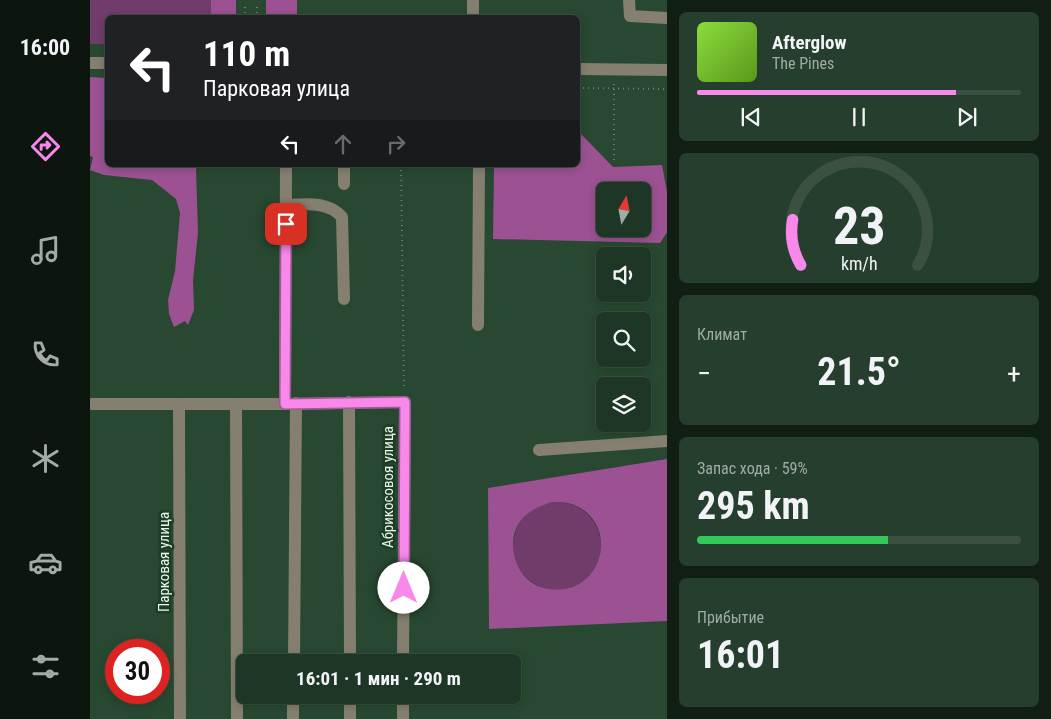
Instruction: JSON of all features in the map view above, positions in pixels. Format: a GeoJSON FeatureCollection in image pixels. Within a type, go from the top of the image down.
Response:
{"type":"FeatureCollection","features":[{"type":"Feature","properties":{"kind":"street"},"geometry":{"type":"LineString","coordinates":[[473,15],[474,0]]}},
{"type":"Feature","properties":{"kind":"street"},"geometry":{"type":"LineString","coordinates":[[629,0],[630,16],[667,18]]}},
{"type":"Feature","properties":{"kind":"street"},"geometry":{"type":"LineString","coordinates":[[90,63],[105,63]]}},
{"type":"Feature","properties":{"kind":"street"},"geometry":{"type":"LineString","coordinates":[[580,69],[667,70]]}},
{"type":"Feature","properties":{"kind":"street"},"geometry":{"type":"LineString","coordinates":[[286,167],[294,654]]}},
{"type":"Feature","properties":{"kind":"street"},"geometry":{"type":"LineString","coordinates":[[344,167],[344,184]]}},
{"type":"Feature","properties":{"kind":"street"},"geometry":{"type":"LineString","coordinates":[[478,325],[479,167]]}},
{"type":"Feature","properties":{"kind":"street"},"geometry":{"type":"LineString","coordinates":[[287,205],[316,204],[335,210],[342,217],[344,299]]}},
{"type":"Feature","properties":{"kind":"street"},"geometry":{"type":"LineString","coordinates":[[349,402],[350,654]]}},
{"type":"Feature","properties":{"kind":"street"},"geometry":{"type":"LineString","coordinates":[[90,404],[405,402]]}},
{"type":"Feature","properties":{"kind":"street","name":"Абрикосовоя улица"},"geometry":{"type":"LineString","coordinates":[[403,654],[405,402]]}},
{"type":"Feature","properties":{"kind":"street","name":"Парковая улица"},"geometry":{"type":"LineString","coordinates":[[179,404],[180,719]]}},
{"type":"Feature","properties":{"kind":"street"},"geometry":{"type":"LineString","coordinates":[[236,404],[237,719]]}},
{"type":"Feature","properties":{"kind":"street"},"geometry":{"type":"LineString","coordinates":[[539,450],[667,441]]}},
{"type":"Feature","properties":{"kind":"street"},"geometry":{"type":"LineString","coordinates":[[293,704],[293,719]]}},
{"type":"Feature","properties":{"kind":"street"},"geometry":{"type":"LineString","coordinates":[[350,704],[350,719]]}},
{"type":"Feature","properties":{"kind":"street"},"geometry":{"type":"LineString","coordinates":[[403,704],[403,719]]}},
{"type":"Feature","properties":{"kind":"path"},"geometry":{"type":"LineString","coordinates":[[245,4],[245,15]]}},
{"type":"Feature","properties":{"kind":"path"},"geometry":{"type":"LineString","coordinates":[[257,4],[257,15]]}},
{"type":"Feature","properties":{"kind":"path"},"geometry":{"type":"LineString","coordinates":[[614,70],[614,160]]}},
{"type":"Feature","properties":{"kind":"path"},"geometry":{"type":"LineString","coordinates":[[580,88],[667,89]]}},
{"type":"Feature","properties":{"kind":"path"},"geometry":{"type":"LineString","coordinates":[[401,167],[405,402]]}},
{"type":"Feature","properties":{"kind":"shaded area"},"geometry":{"type":"Polygon","coordinates":[[[90,0],[211,0],[211,15],[105,15],[105,44],[90,44],[90,0]]]}},
{"type":"Feature","properties":{"kind":"shaded area"},"geometry":{"type":"Polygon","coordinates":[[[211,0],[236,0],[236,15],[211,15],[211,0]]]}},
{"type":"Feature","properties":{"kind":"shaded area"},"geometry":{"type":"Polygon","coordinates":[[[266,0],[297,0],[297,15],[266,15],[266,0]]]}},
{"type":"Feature","properties":{"kind":"shaded area"},"geometry":{"type":"Polygon","coordinates":[[[90,77],[105,78],[105,167],[197,167],[198,233],[193,280],[194,310],[188,325],[185,321],[174,327],[169,314],[168,300],[175,271],[180,213],[176,199],[152,180],[104,175],[90,170],[93,157],[90,156],[90,77]]]}},
{"type":"Feature","properties":{"kind":"shaded area"},"geometry":{"type":"Polygon","coordinates":[[[580,134],[613,167],[662,165],[667,192],[667,232],[660,243],[493,239],[494,167],[580,167],[580,134]]]}},
{"type":"Feature","properties":{"kind":"shaded area"},"geometry":{"type":"Polygon","coordinates":[[[667,459],[667,621],[489,629],[488,488],[667,459]],[[553,502],[532,511],[518,524],[513,542],[514,552],[519,568],[524,576],[532,582],[544,588],[565,589],[581,583],[593,571],[599,556],[601,540],[596,525],[586,512],[568,503],[553,502]]]}},
{"type":"Feature","properties":{"kind":"shaded area"},"geometry":{"type":"Polygon","coordinates":[[[557,502],[574,505],[582,509],[594,521],[598,529],[601,546],[598,563],[594,571],[582,583],[574,587],[557,590],[540,587],[532,583],[520,571],[516,563],[513,546],[516,529],[520,521],[532,509],[540,505],[557,502]]]}},
{"type":"Feature","properties":{"kind":"route"},"geometry":{"type":"LineString","coordinates":[[286,224],[285,404],[405,402],[404,588]]}}]}
